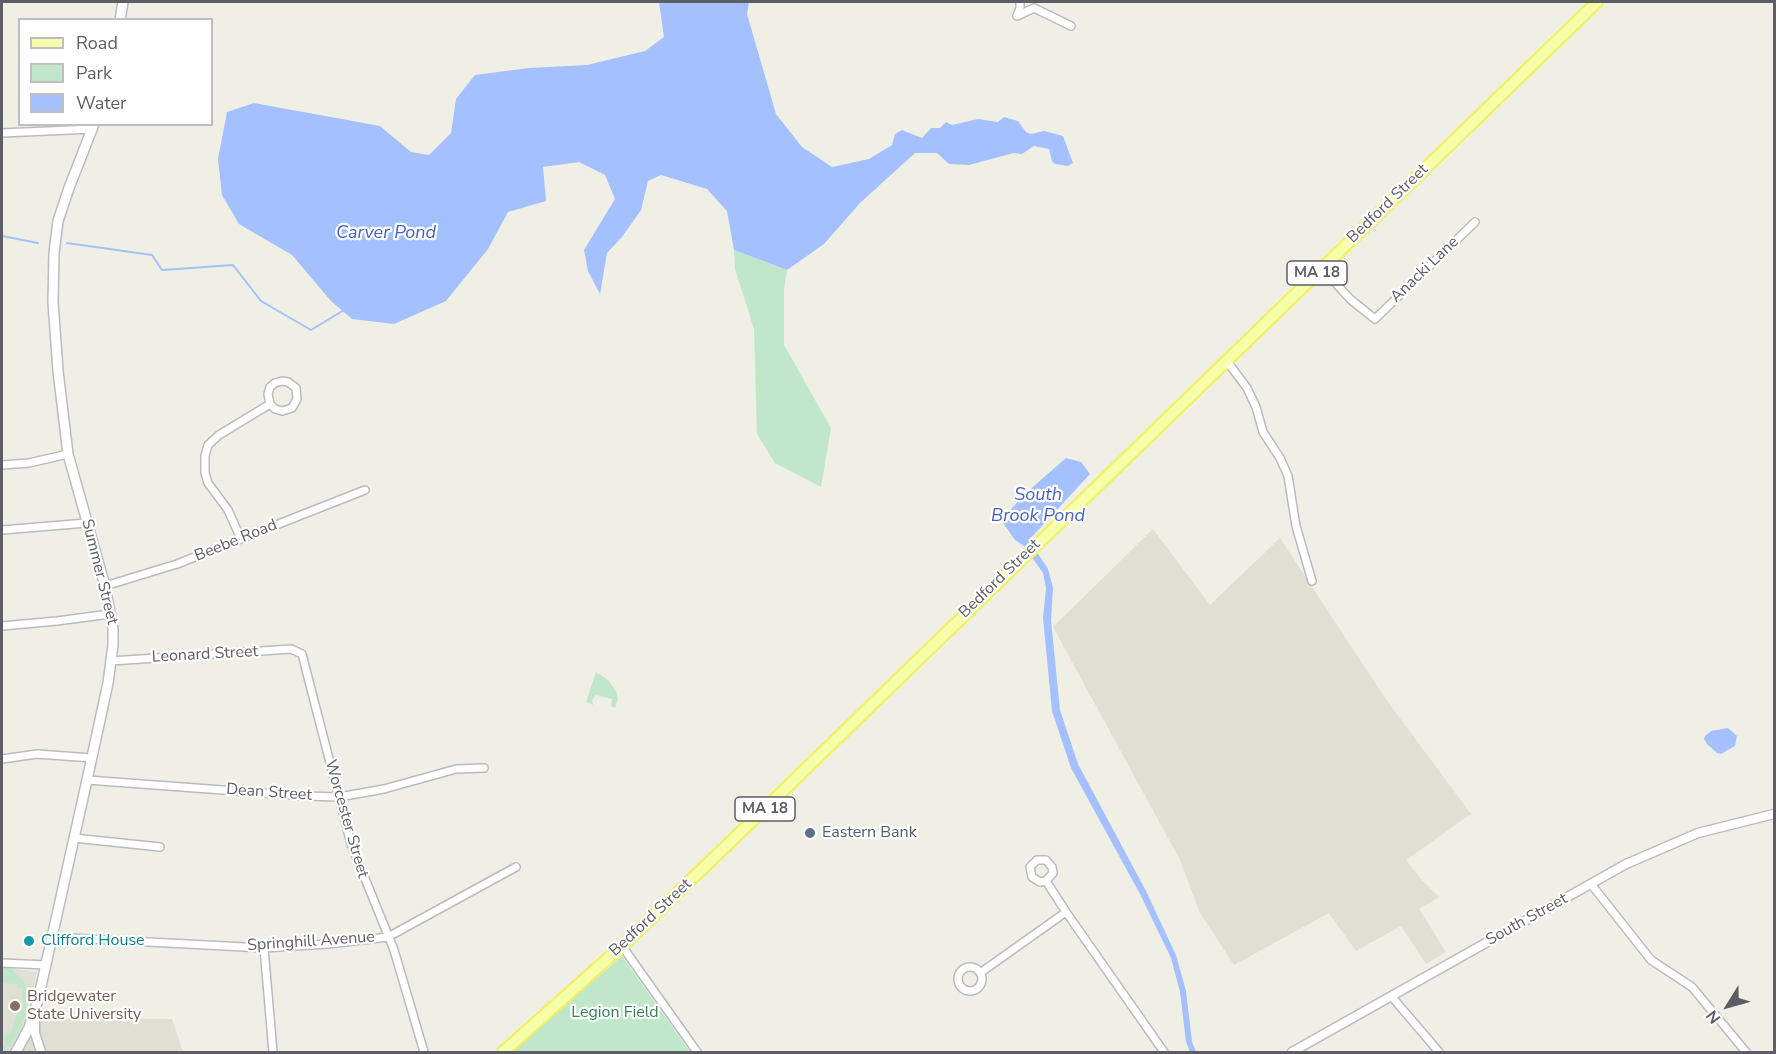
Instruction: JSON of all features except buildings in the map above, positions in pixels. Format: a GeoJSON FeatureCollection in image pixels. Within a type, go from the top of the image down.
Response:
{"type":"FeatureCollection","features":[{"type":"Feature","properties":{"kind":"main road"},"geometry":{"type":"LineString","coordinates":[[120,18],[123,2]]}},
{"type":"Feature","properties":{"kind":"main road","name":"Bedford Street"},"geometry":{"type":"LineString","coordinates":[[503,1053],[622,946],[763,812],[1597,2]]}},
{"type":"Feature","properties":{"kind":"main road","name":"Summer Street"},"geometry":{"type":"LineString","coordinates":[[16,1053],[24,1040],[35,1011],[46,965],[92,758],[114,637],[105,586],[68,454],[54,319],[53,276],[58,221],[94,127]]}},
{"type":"Feature","properties":{"kind":"street"},"geometry":{"type":"LineString","coordinates":[[1020,2],[1017,16],[1034,8],[1071,26]]}},
{"type":"Feature","properties":{"kind":"street"},"geometry":{"type":"LineString","coordinates":[[2,133],[94,127]]}},
{"type":"Feature","properties":{"kind":"street","name":"Anacki Lane"},"geometry":{"type":"LineString","coordinates":[[1322,268],[1350,299],[1375,319],[1475,222]]}},
{"type":"Feature","properties":{"kind":"street"},"geometry":{"type":"LineString","coordinates":[[1226,360],[1247,388],[1256,407],[1263,432],[1288,476],[1295,518],[1312,581]]}},
{"type":"Feature","properties":{"kind":"street"},"geometry":{"type":"LineString","coordinates":[[285,381],[296,388],[297,399],[292,408],[282,411],[270,404],[269,390],[275,383],[285,381]]}},
{"type":"Feature","properties":{"kind":"street"},"geometry":{"type":"LineString","coordinates":[[241,539],[228,510],[208,483],[205,473],[205,456],[208,445],[219,435],[270,404]]}},
{"type":"Feature","properties":{"kind":"street"},"geometry":{"type":"LineString","coordinates":[[2,465],[29,463],[68,454]]}},
{"type":"Feature","properties":{"kind":"street","name":"Beebe Road"},"geometry":{"type":"LineString","coordinates":[[105,586],[169,567],[365,490]]}},
{"type":"Feature","properties":{"kind":"street"},"geometry":{"type":"LineString","coordinates":[[2,530],[87,523]]}},
{"type":"Feature","properties":{"kind":"street"},"geometry":{"type":"LineString","coordinates":[[2,626],[110,614]]}},
{"type":"Feature","properties":{"kind":"street","name":"Leonard Street"},"geometry":{"type":"LineString","coordinates":[[111,661],[288,649],[299,652]]}},
{"type":"Feature","properties":{"kind":"street","name":"Worcester Street"},"geometry":{"type":"LineString","coordinates":[[299,652],[303,657],[355,856],[388,937],[424,1053]]}},
{"type":"Feature","properties":{"kind":"street"},"geometry":{"type":"LineString","coordinates":[[2,759],[37,754],[92,758]]}},
{"type":"Feature","properties":{"kind":"street","name":"Dean Street"},"geometry":{"type":"LineString","coordinates":[[87,780],[339,797],[384,789],[456,768],[484,768]]}},
{"type":"Feature","properties":{"kind":"street","name":"South Street"},"geometry":{"type":"LineString","coordinates":[[1292,1053],[1626,864],[1689,837],[1774,814]]}},
{"type":"Feature","properties":{"kind":"street"},"geometry":{"type":"LineString","coordinates":[[74,837],[160,847]]}},
{"type":"Feature","properties":{"kind":"street","name":"Springhill Avenue"},"geometry":{"type":"LineString","coordinates":[[52,937],[264,948],[388,937],[516,867]]}},
{"type":"Feature","properties":{"kind":"street"},"geometry":{"type":"LineString","coordinates":[[1047,881],[1164,1053]]}},
{"type":"Feature","properties":{"kind":"street"},"geometry":{"type":"LineString","coordinates":[[1591,884],[1652,960],[1692,987],[1746,1053]]}},
{"type":"Feature","properties":{"kind":"street"},"geometry":{"type":"LineString","coordinates":[[980,973],[1066,912]]}},
{"type":"Feature","properties":{"kind":"street"},"geometry":{"type":"LineString","coordinates":[[622,946],[697,1053]]}},
{"type":"Feature","properties":{"kind":"street"},"geometry":{"type":"LineString","coordinates":[[264,948],[273,1053]]}},
{"type":"Feature","properties":{"kind":"street"},"geometry":{"type":"LineString","coordinates":[[2,963],[46,965]]}},
{"type":"Feature","properties":{"kind":"street"},"geometry":{"type":"LineString","coordinates":[[1392,997],[1439,1053]]}},
{"type":"Feature","properties":{"kind":"street"},"geometry":{"type":"LineString","coordinates":[[35,1011],[38,1052]]}},
{"type":"Feature","properties":{"kind":"shaded area"},"geometry":{"type":"Polygon","coordinates":[[[1153,529],[1210,605],[1280,538],[1385,698],[1471,814],[1406,860],[1439,897],[1419,909],[1446,952],[1426,964],[1401,926],[1356,951],[1329,913],[1234,965],[1200,913],[1180,860],[1053,627],[1153,529]]]}},
{"type":"Feature","properties":{"kind":"shaded area","name":"Bridgewater State University"},"geometry":{"type":"Polygon","coordinates":[[[2,967],[37,972],[26,1018],[172,1019],[183,1052],[2,1052],[2,967]]]}},
{"type":"Feature","properties":{"kind":"green space"},"geometry":{"type":"Polygon","coordinates":[[[734,250],[787,270],[784,289],[784,345],[831,428],[821,487],[775,463],[757,434],[754,329],[735,269],[734,250]]]}},
{"type":"Feature","properties":{"kind":"green space"},"geometry":{"type":"Polygon","coordinates":[[[596,672],[608,680],[617,693],[615,708],[611,706],[612,699],[596,695],[592,700],[593,705],[586,702],[596,672]]]}},
{"type":"Feature","properties":{"kind":"green space","name":"Legion Field"},"geometry":{"type":"Polygon","coordinates":[[[622,956],[690,1052],[511,1052],[545,1023],[622,956]]]}},
{"type":"Feature","properties":{"kind":"green space"},"geometry":{"type":"Polygon","coordinates":[[[2,967],[11,968],[27,986],[26,1016],[12,1044],[9,1047],[6,1044],[7,1050],[4,1052],[2,1052],[2,1047],[6,1043],[4,1040],[8,1033],[11,1033],[19,1006],[22,1006],[23,989],[17,988],[17,984],[2,983],[2,967]]]}},
{"type":"Feature","properties":{"kind":"water","name":"Carver Pond"},"geometry":{"type":"Polygon","coordinates":[[[659,2],[749,2],[747,14],[776,114],[802,147],[832,167],[869,159],[892,145],[895,134],[902,130],[922,138],[931,128],[940,128],[946,122],[952,125],[978,119],[998,122],[1004,117],[1018,121],[1026,132],[1031,134],[1044,131],[1063,136],[1073,163],[1068,166],[1055,164],[1049,149],[1034,146],[1022,154],[1014,153],[969,165],[949,164],[937,153],[915,153],[860,203],[824,244],[787,270],[734,250],[727,211],[707,189],[661,175],[648,181],[641,210],[622,237],[607,253],[600,294],[588,271],[584,250],[615,199],[605,175],[579,162],[543,167],[546,201],[508,212],[488,249],[446,301],[394,324],[352,319],[331,301],[292,255],[239,224],[222,195],[218,159],[227,112],[254,103],[380,126],[411,152],[429,155],[451,133],[456,99],[475,75],[529,68],[587,65],[645,51],[664,37],[659,2]]]}},
{"type":"Feature","properties":{"kind":"water","name":"South Brook Pond"},"geometry":{"type":"Polygon","coordinates":[[[1066,458],[1081,462],[1090,474],[1029,540],[1048,569],[1053,588],[1051,620],[1060,710],[1078,764],[1146,891],[1176,955],[1186,991],[1192,1042],[1196,1052],[1190,1052],[1186,1042],[1180,992],[1171,958],[1140,894],[1071,768],[1052,711],[1043,618],[1046,588],[1043,573],[1024,546],[1015,540],[1001,520],[1026,493],[1066,458]]]}},
{"type":"Feature","properties":{"kind":"water"},"geometry":{"type":"Polygon","coordinates":[[[1728,728],[1737,736],[1735,746],[1721,754],[1717,753],[1707,744],[1705,736],[1711,731],[1728,728]]]}},
{"type":"Feature","properties":{"kind":"waterway"},"geometry":{"type":"LineString","coordinates":[[2,236],[38,243]]}},
{"type":"Feature","properties":{"kind":"waterway"},"geometry":{"type":"LineString","coordinates":[[67,243],[152,255],[162,270],[233,265],[261,301],[311,330],[344,310]]}},
{"type":"Feature","properties":{"kind":"place","name":"Eastern Bank"},"geometry":{"type":"Point","coordinates":[810,833]}},
{"type":"Feature","properties":{"kind":"place","name":"Clifford House"},"geometry":{"type":"Point","coordinates":[29,941]}},
{"type":"Feature","properties":{"kind":"place","name":"Bridgewater State University"},"geometry":{"type":"Point","coordinates":[15,1006]}}]}
